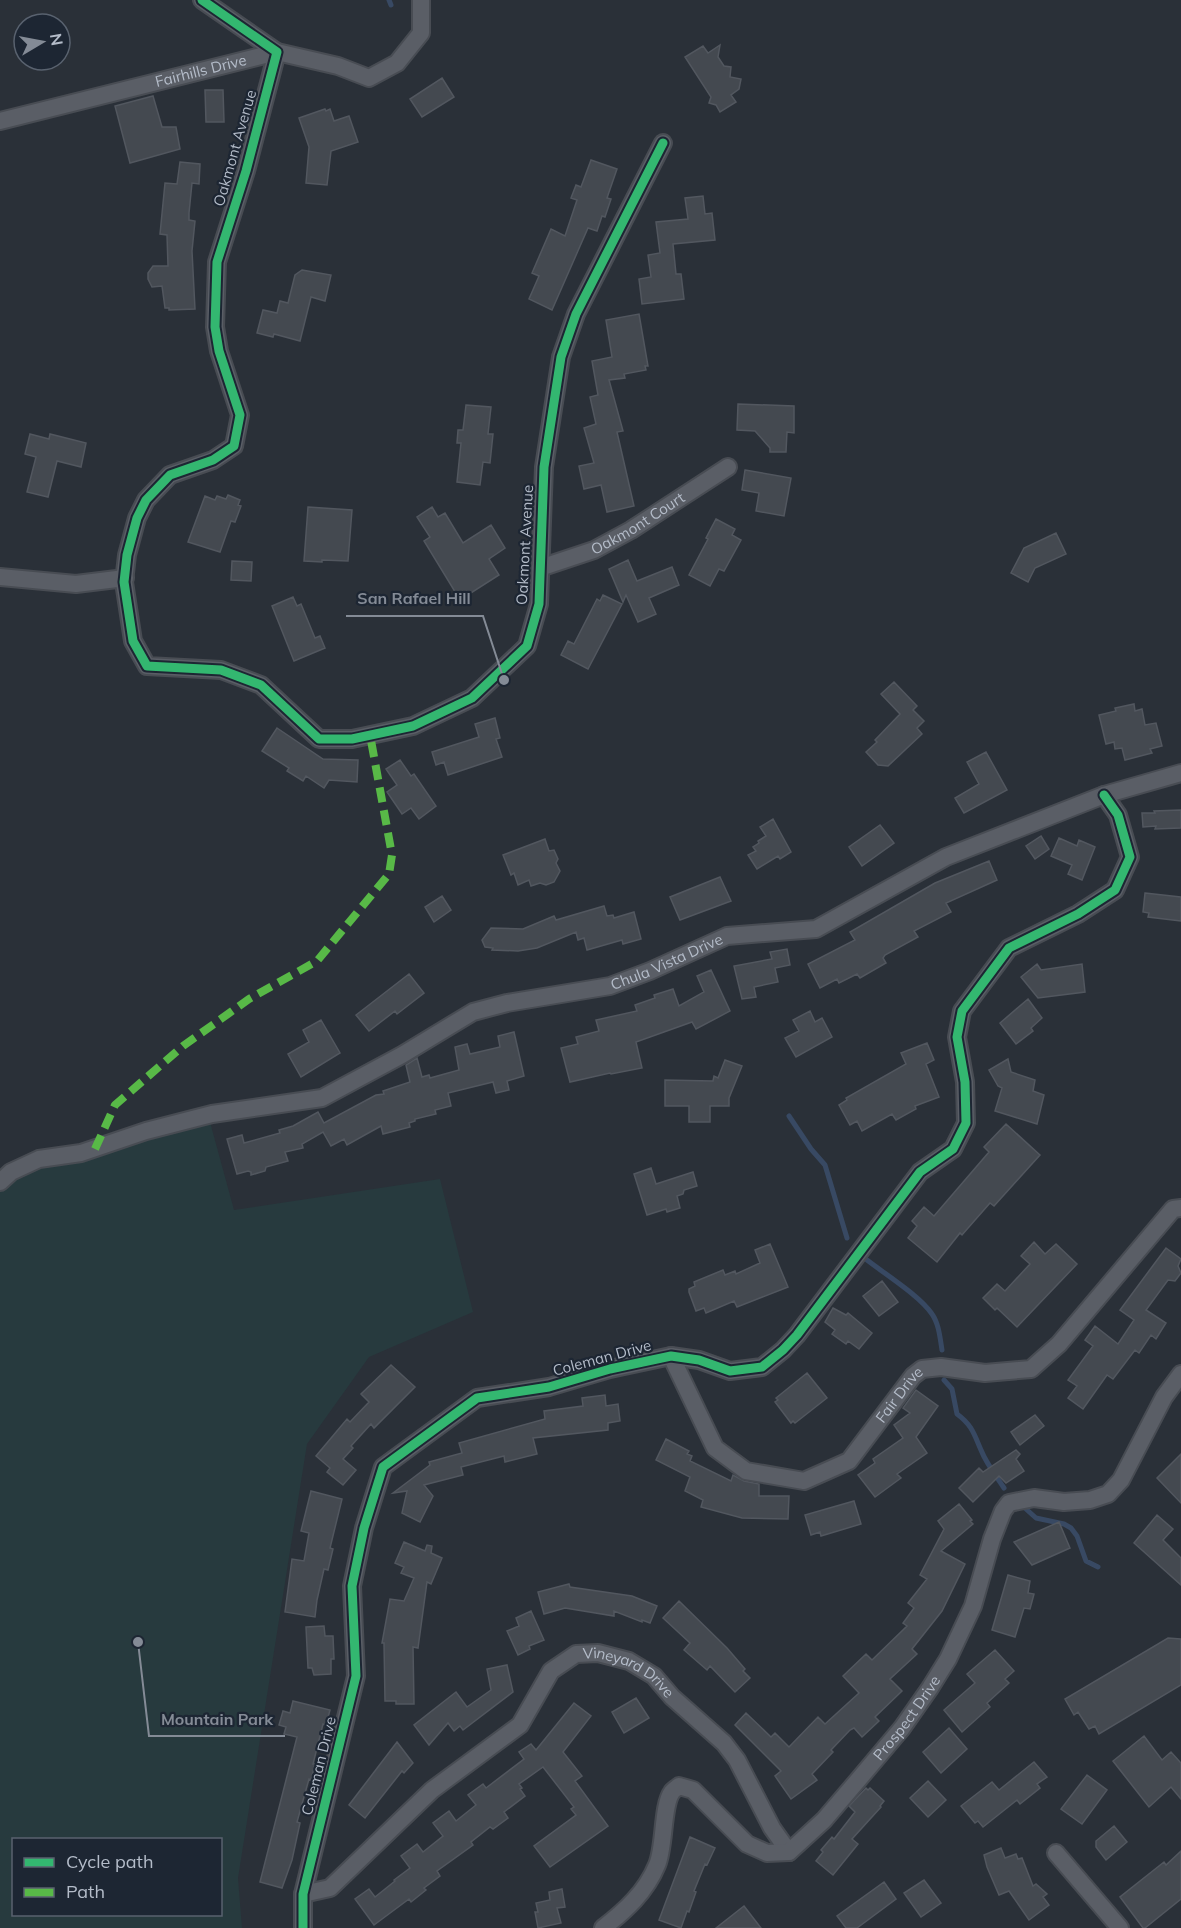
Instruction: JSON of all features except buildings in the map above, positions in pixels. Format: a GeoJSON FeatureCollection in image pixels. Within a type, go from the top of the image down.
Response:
{"type":"FeatureCollection","features":[{"type":"Feature","properties":{"kind":"street"},"geometry":{"type":"LineString","coordinates":[[202,0],[277,52]]}},
{"type":"Feature","properties":{"kind":"street","name":"Fairhills Drive"},"geometry":{"type":"LineString","coordinates":[[0,121],[277,52],[338,66],[369,78],[397,63],[421,33],[421,0]]}},
{"type":"Feature","properties":{"kind":"street","name":"Oakmont Avenue"},"geometry":{"type":"LineString","coordinates":[[277,52],[246,171],[217,262],[215,327],[219,351],[240,415],[234,446],[213,460],[170,475],[146,500],[132,533],[125,578],[133,641],[147,666],[221,670],[261,685],[319,739],[352,739],[413,726],[472,698],[527,646],[539,604],[544,466],[561,357],[576,314],[663,143]]}},
{"type":"Feature","properties":{"kind":"street","name":"Oakmont Court"},"geometry":{"type":"LineString","coordinates":[[540,568],[594,550],[631,530],[728,467]]}},
{"type":"Feature","properties":{"kind":"street"},"geometry":{"type":"LineString","coordinates":[[0,577],[76,584],[125,578]]}},
{"type":"Feature","properties":{"kind":"street","name":"Chula Vista Drive"},"geometry":{"type":"LineString","coordinates":[[0,1182],[10,1172],[39,1159],[81,1153],[146,1131],[212,1114],[322,1098],[402,1055],[473,1012],[507,1003],[610,986],[650,972],[727,936],[816,929],[946,856],[1104,795],[1181,773]]}},
{"type":"Feature","properties":{"kind":"street","name":"Coleman Drive"},"geometry":{"type":"LineString","coordinates":[[303,1928],[303,1894],[356,1676],[352,1586],[364,1528],[383,1467],[477,1398],[549,1387],[610,1369],[671,1356],[699,1360],[730,1371],[762,1367],[783,1350],[797,1335],[920,1172],[953,1149],[966,1123],[965,1082],[957,1037],[962,1011],[1009,948],[1078,914],[1115,890],[1130,856],[1118,815],[1104,795]]}},
{"type":"Feature","properties":{"kind":"street","name":"Fair Drive"},"geometry":{"type":"LineString","coordinates":[[671,1356],[715,1448],[746,1471],[804,1481],[849,1461],[913,1376],[922,1369],[941,1367],[985,1373],[1031,1369],[1059,1344],[1173,1209],[1181,1208]]}},
{"type":"Feature","properties":{"kind":"street","name":"Prospect Drive"},"geometry":{"type":"LineString","coordinates":[[789,1852],[824,1820],[902,1728],[930,1688],[948,1659],[973,1606],[992,1539],[1003,1511],[1009,1503],[1034,1498],[1064,1502],[1090,1500],[1108,1494],[1121,1480],[1164,1397],[1181,1374]]}},
{"type":"Feature","properties":{"kind":"street","name":"Vineyard Drive"},"geometry":{"type":"LineString","coordinates":[[303,1894],[330,1888],[432,1790],[520,1725],[551,1671],[576,1654],[598,1653],[629,1661],[654,1676],[672,1697],[724,1743],[737,1760],[772,1828],[789,1852]]}},
{"type":"Feature","properties":{"kind":"street"},"geometry":{"type":"LineString","coordinates":[[603,1928],[624,1912],[640,1895],[657,1866],[663,1842],[667,1804],[672,1792],[679,1786],[693,1790],[747,1844],[767,1853],[789,1852]]}},
{"type":"Feature","properties":{"kind":"street"},"geometry":{"type":"LineString","coordinates":[[1056,1853],[1120,1928]]}},
{"type":"Feature","properties":{"kind":"green space"},"geometry":{"type":"Polygon","coordinates":[[[210,1122],[234,1210],[440,1179],[473,1312],[369,1357],[307,1444],[238,1878],[242,1928],[0,1928],[0,1179],[19,1166],[210,1122]]]}},
{"type":"Feature","properties":{"kind":"waterway"},"geometry":{"type":"LineString","coordinates":[[389,0],[391,5]]}},
{"type":"Feature","properties":{"kind":"waterway"},"geometry":{"type":"LineString","coordinates":[[789,1116],[811,1149],[825,1165],[847,1238]]}},
{"type":"Feature","properties":{"kind":"waterway"},"geometry":{"type":"LineString","coordinates":[[867,1260],[927,1307],[936,1322],[942,1350]]}},
{"type":"Feature","properties":{"kind":"waterway"},"geometry":{"type":"LineString","coordinates":[[944,1380],[952,1389],[957,1414],[972,1430],[986,1460],[1004,1488]]}},
{"type":"Feature","properties":{"kind":"waterway"},"geometry":{"type":"LineString","coordinates":[[1026,1509],[1036,1518],[1064,1524],[1071,1528],[1077,1536],[1086,1561],[1098,1567]]}},
{"type":"Feature","properties":{"kind":"marked path"},"geometry":{"type":"LineString","coordinates":[[95,1149],[115,1105],[183,1046],[249,999],[317,961],[389,874],[392,855],[370,735]]}},
{"type":"Feature","properties":{"kind":"cycle path"},"geometry":{"type":"LineString","coordinates":[[202,0],[277,52],[246,171],[217,262],[215,327],[219,351],[240,415],[234,446],[213,460],[170,475],[146,500],[137,518],[127,555],[124,582],[133,641],[147,666],[221,670],[261,685],[319,739],[352,739],[413,726],[472,698],[527,646],[539,604],[544,467],[561,357],[576,314],[663,143]]}},
{"type":"Feature","properties":{"kind":"cycle path"},"geometry":{"type":"LineString","coordinates":[[303,1928],[303,1894],[356,1676],[352,1586],[364,1528],[383,1467],[477,1398],[549,1387],[610,1369],[671,1356],[699,1360],[730,1371],[762,1367],[783,1350],[797,1335],[920,1172],[953,1149],[966,1123],[965,1082],[957,1037],[962,1011],[1009,948],[1078,914],[1115,890],[1130,857],[1118,815],[1104,795]]}},
{"type":"Feature","properties":{"kind":"place","name":"San Rafael Hill"},"geometry":{"type":"Point","coordinates":[504,680]}},
{"type":"Feature","properties":{"kind":"place","name":"Mountain Park"},"geometry":{"type":"Point","coordinates":[138,1642]}}]}
